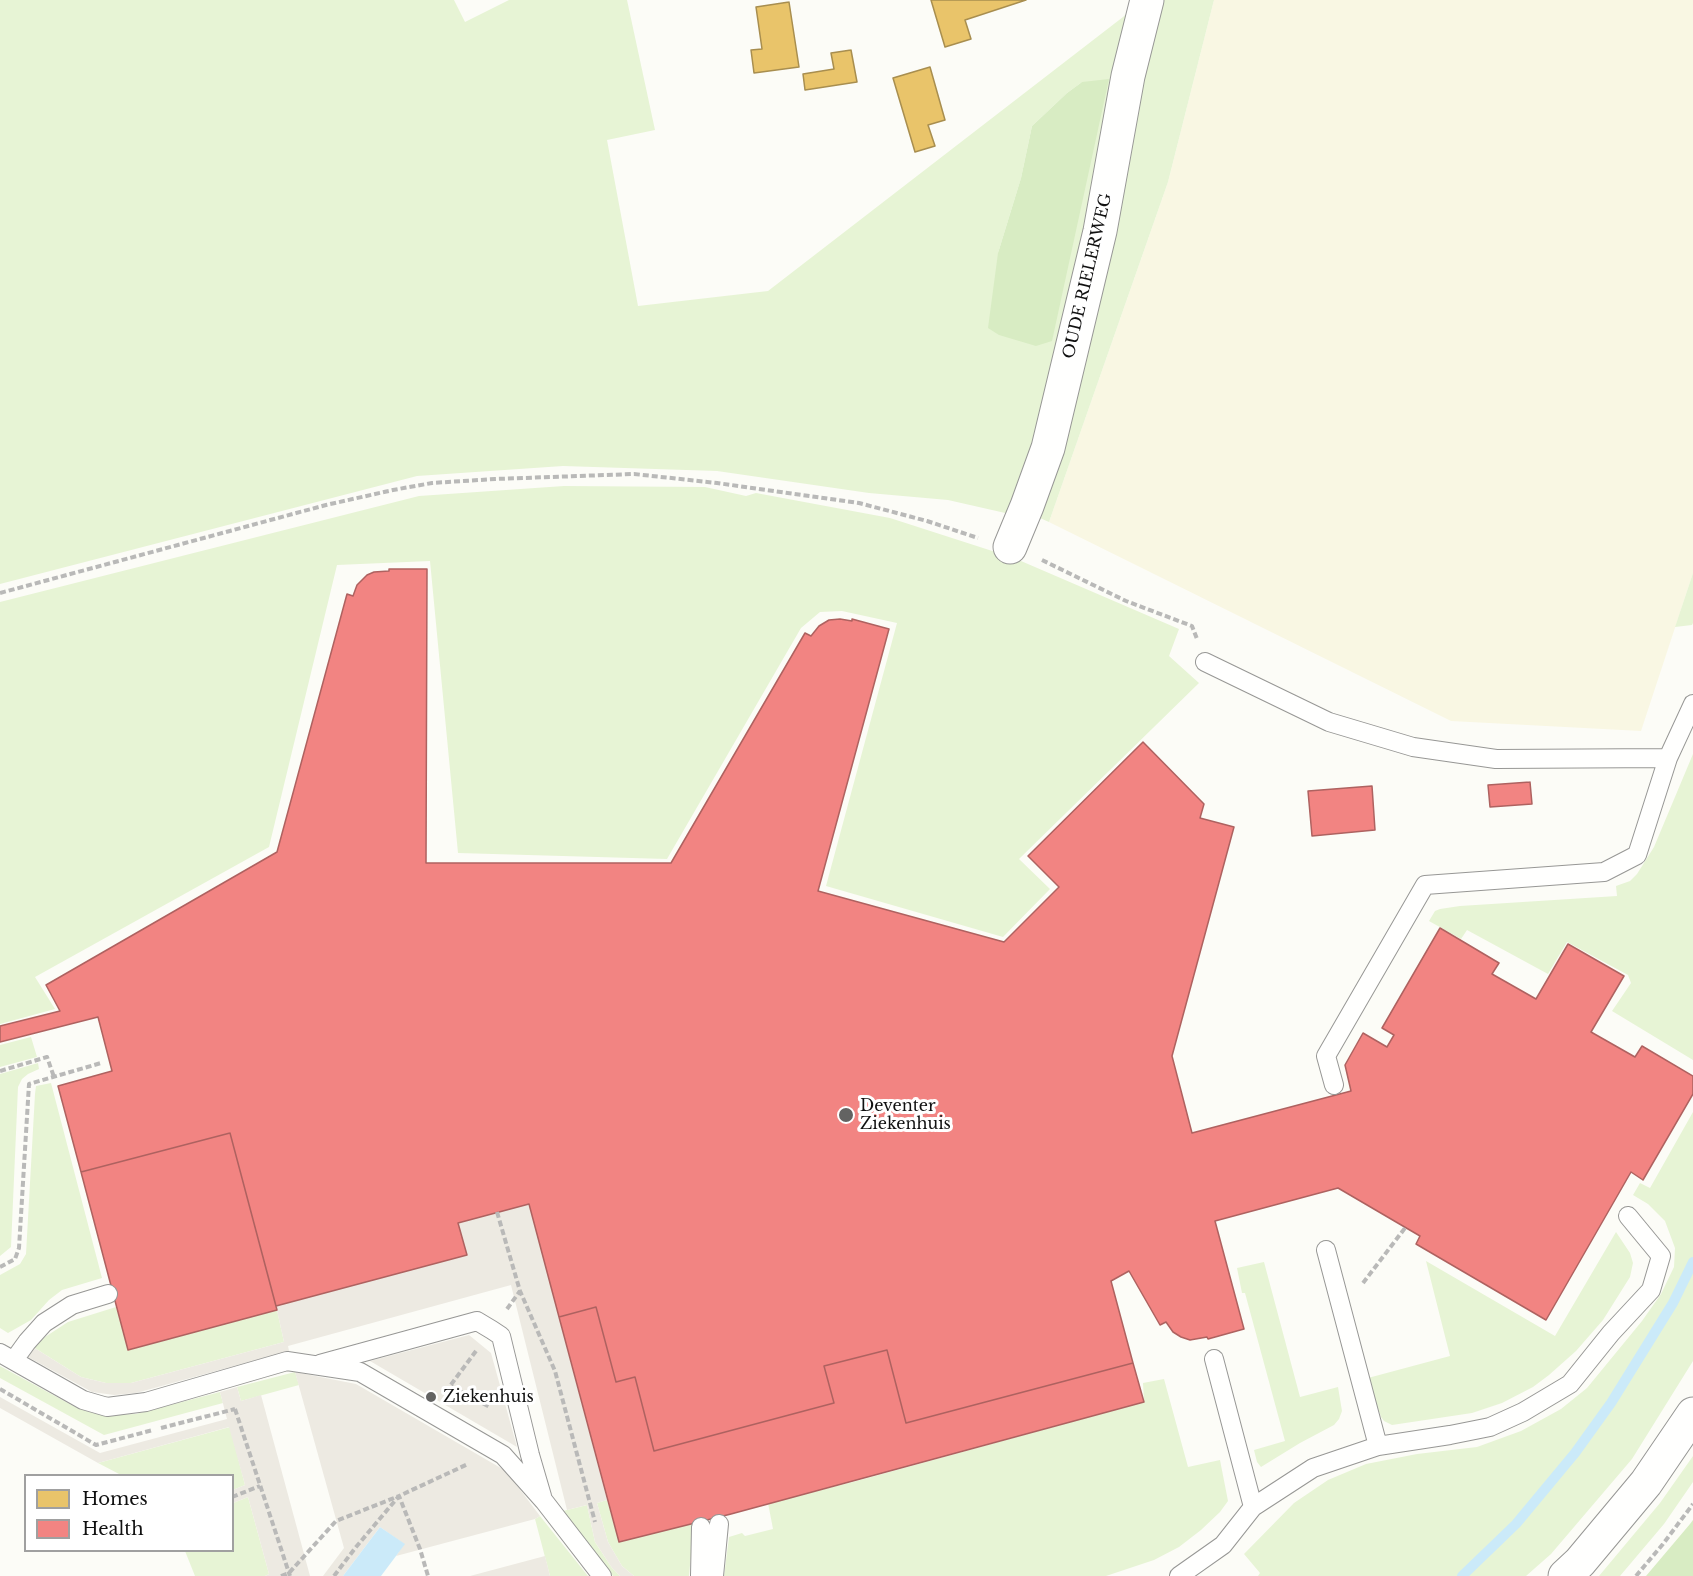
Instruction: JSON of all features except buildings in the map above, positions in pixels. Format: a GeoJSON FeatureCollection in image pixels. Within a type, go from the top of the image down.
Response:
{"type":"FeatureCollection","features":[{"type":"Feature","properties":{"kind":"street","name":"OUDE RIELERWEG"},"geometry":{"type":"LineString","coordinates":[[1010,547],[1051,436],[1100,231],[1128,76],[1147,0]]}},
{"type":"Feature","properties":{"kind":"street"},"geometry":{"type":"LineString","coordinates":[[1565,1576],[1580,1562],[1646,1483],[1693,1414]]}},
{"type":"Feature","properties":{"kind":"lane"},"geometry":{"type":"LineString","coordinates":[[1205,662],[1329,722],[1413,747],[1496,759],[1668,758]]}},
{"type":"Feature","properties":{"kind":"lane"},"geometry":{"type":"LineString","coordinates":[[1334,1085],[1326,1056],[1425,885],[1604,872],[1637,855],[1668,758],[1693,704]]}},
{"type":"Feature","properties":{"kind":"lane"},"geometry":{"type":"LineString","coordinates":[[1179,1576],[1222,1545],[1253,1507],[1313,1468],[1377,1446],[1491,1427],[1523,1412],[1570,1384],[1611,1334],[1652,1290],[1661,1256],[1628,1216]]}},
{"type":"Feature","properties":{"kind":"lane"},"geometry":{"type":"LineString","coordinates":[[1326,1250],[1377,1446]]}},
{"type":"Feature","properties":{"kind":"lane"},"geometry":{"type":"LineString","coordinates":[[108,1294],[72,1305],[44,1323],[27,1342],[7,1357],[83,1400],[107,1407],[146,1402],[287,1361],[360,1372],[503,1455],[544,1501],[602,1576]]}},
{"type":"Feature","properties":{"kind":"lane"},"geometry":{"type":"LineString","coordinates":[[314,1365],[477,1321],[492,1329],[501,1336],[530,1455],[544,1501]]}},
{"type":"Feature","properties":{"kind":"lane"},"geometry":{"type":"LineString","coordinates":[[1214,1359],[1253,1507]]}},
{"type":"Feature","properties":{"kind":"lane"},"geometry":{"type":"LineString","coordinates":[[700,1576],[710,1526],[714,1576]]}},
{"type":"Feature","properties":{"kind":"path"},"geometry":{"type":"LineString","coordinates":[[0,593],[382,492],[432,483],[634,474],[859,503],[1010,547],[1126,601],[1192,626],[1205,662]]}},
{"type":"Feature","properties":{"kind":"path"},"geometry":{"type":"LineString","coordinates":[[0,1071],[47,1057],[54,1077]]}},
{"type":"Feature","properties":{"kind":"path"},"geometry":{"type":"LineString","coordinates":[[0,1267],[15,1259],[19,1248],[29,1084],[101,1062]]}},
{"type":"Feature","properties":{"kind":"path"},"geometry":{"type":"LineString","coordinates":[[497,1212],[520,1291],[555,1371],[596,1523]]}},
{"type":"Feature","properties":{"kind":"path"},"geometry":{"type":"LineString","coordinates":[[1342,1310],[1405,1228]]}},
{"type":"Feature","properties":{"kind":"path"},"geometry":{"type":"LineString","coordinates":[[236,1409],[290,1574]]}},
{"type":"Feature","properties":{"kind":"path"},"geometry":{"type":"LineString","coordinates":[[234,1496],[260,1486]]}},
{"type":"Feature","properties":{"kind":"path"},"geometry":{"type":"LineString","coordinates":[[281,1576],[290,1574],[336,1521],[399,1496],[428,1576]]}},
{"type":"Feature","properties":{"kind":"path"},"geometry":{"type":"LineString","coordinates":[[1636,1576],[1693,1504]]}},
{"type":"Feature","properties":{"kind":"shaded area"},"geometry":{"type":"Polygon","coordinates":[[[1214,0],[1693,0],[1693,573],[1641,731],[1451,721],[1049,522],[1168,182],[1214,0]]]}},
{"type":"Feature","properties":{"kind":"shaded area"},"geometry":{"type":"Polygon","coordinates":[[[529,1204],[607,1500],[597,1503],[608,1542],[622,1566],[634,1576],[620,1576],[612,1568],[595,1542],[587,1505],[567,1510],[511,1285],[288,1346],[289,1351],[136,1393],[114,1395],[92,1392],[28,1357],[33,1347],[81,1377],[106,1383],[131,1383],[284,1342],[276,1306],[466,1254],[458,1223],[529,1204]]]}},
{"type":"Feature","properties":{"kind":"shaded area"},"geometry":{"type":"Polygon","coordinates":[[[469,1335],[491,1353],[517,1447],[370,1361],[469,1335]]]}},
{"type":"Feature","properties":{"kind":"shaded area"},"geometry":{"type":"Polygon","coordinates":[[[295,1372],[356,1384],[506,1471],[540,1516],[396,1556],[404,1544],[380,1527],[343,1576],[323,1576],[344,1548],[295,1372]]]}},
{"type":"Feature","properties":{"kind":"shaded area"},"geometry":{"type":"Polygon","coordinates":[[[237,1387],[241,1401],[261,1395],[310,1576],[265,1576],[269,1574],[248,1497],[234,1503],[234,1490],[245,1485],[229,1427],[98,1463],[0,1408],[0,1397],[100,1453],[227,1419],[220,1392],[237,1387]]]}},
{"type":"Feature","properties":{"kind":"shaded area"},"geometry":{"type":"Polygon","coordinates":[[[545,1556],[550,1576],[470,1576],[545,1556]]]}},
{"type":"Feature","properties":{"kind":"green space"},"geometry":{"type":"Polygon","coordinates":[[[0,0],[454,0],[465,22],[509,0],[627,0],[655,130],[607,140],[638,306],[768,291],[1123,17],[1134,6],[1065,353],[1014,515],[948,500],[869,493],[717,471],[563,466],[417,476],[0,584],[0,0]],[[1082,82],[1032,126],[1021,178],[998,253],[1082,82]]]}},
{"type":"Feature","properties":{"kind":"green space"},"geometry":{"type":"Polygon","coordinates":[[[1154,0],[1214,0],[1168,182],[1049,522],[1033,515],[1154,0]]]}},
{"type":"Feature","properties":{"kind":"green space"},"geometry":{"type":"Polygon","coordinates":[[[1109,79],[1052,341],[1036,346],[999,335],[988,328],[998,253],[1021,178],[1032,126],[1082,82],[1109,79]]]}},
{"type":"Feature","properties":{"kind":"green space"},"geometry":{"type":"Polygon","coordinates":[[[564,486],[705,487],[746,496],[756,493],[890,518],[1014,558],[1179,629],[1169,656],[1199,683],[1019,859],[1050,889],[1003,937],[826,886],[897,623],[842,611],[820,612],[801,628],[667,859],[458,853],[430,561],[337,565],[269,847],[35,977],[55,1009],[0,1024],[0,602],[419,496],[564,486]]]}},
{"type":"Feature","properties":{"kind":"green space"},"geometry":{"type":"Polygon","coordinates":[[[1693,573],[1693,623],[1675,627],[1693,573]]]}},
{"type":"Feature","properties":{"kind":"green space"},"geometry":{"type":"Polygon","coordinates":[[[1693,754],[1693,1060],[1612,1011],[1631,983],[1628,975],[1567,942],[1548,974],[1467,930],[1461,939],[1429,921],[1435,911],[1460,906],[1617,896],[1616,886],[1630,881],[1637,874],[1654,847],[1693,754]]]}},
{"type":"Feature","properties":{"kind":"green space"},"geometry":{"type":"Polygon","coordinates":[[[31,1037],[37,1057],[0,1067],[0,1045],[31,1037]]]}},
{"type":"Feature","properties":{"kind":"green space"},"geometry":{"type":"Polygon","coordinates":[[[38,1063],[39,1069],[22,1079],[18,1087],[11,1247],[0,1256],[0,1074],[38,1063]]]}},
{"type":"Feature","properties":{"kind":"green space"},"geometry":{"type":"Polygon","coordinates":[[[51,1083],[102,1278],[62,1290],[49,1300],[31,1320],[8,1333],[0,1328],[0,1275],[20,1264],[26,1254],[36,1086],[51,1083]]]}},
{"type":"Feature","properties":{"kind":"green space"},"geometry":{"type":"Polygon","coordinates":[[[1693,1112],[1693,1361],[1632,1459],[1551,1554],[1526,1576],[1258,1576],[1260,1573],[1244,1554],[1294,1503],[1328,1480],[1366,1464],[1417,1454],[1477,1447],[1521,1431],[1561,1409],[1587,1388],[1642,1321],[1661,1294],[1674,1267],[1675,1248],[1665,1221],[1648,1204],[1633,1195],[1640,1183],[1650,1188],[1693,1112]]]}},
{"type":"Feature","properties":{"kind":"green space"},"geometry":{"type":"Polygon","coordinates":[[[1616,1232],[1630,1253],[1633,1263],[1630,1277],[1603,1320],[1576,1351],[1549,1375],[1533,1387],[1502,1403],[1472,1413],[1392,1425],[1384,1421],[1368,1378],[1450,1356],[1426,1261],[1555,1336],[1616,1232]]]}},
{"type":"Feature","properties":{"kind":"green space"},"geometry":{"type":"Polygon","coordinates":[[[1264,1262],[1300,1397],[1338,1387],[1342,1411],[1334,1425],[1261,1467],[1254,1450],[1285,1441],[1245,1293],[1242,1293],[1237,1268],[1264,1262]]]}},
{"type":"Feature","properties":{"kind":"green space"},"geometry":{"type":"Polygon","coordinates":[[[116,1307],[129,1350],[277,1310],[284,1342],[131,1383],[106,1383],[81,1377],[33,1347],[68,1322],[116,1307]]]}},
{"type":"Feature","properties":{"kind":"green space"},"geometry":{"type":"Polygon","coordinates":[[[0,1366],[77,1408],[93,1413],[136,1414],[220,1392],[223,1403],[104,1435],[0,1378],[0,1366]]]}},
{"type":"Feature","properties":{"kind":"green space"},"geometry":{"type":"Polygon","coordinates":[[[295,1372],[299,1385],[241,1401],[237,1387],[295,1372]]]}},
{"type":"Feature","properties":{"kind":"green space"},"geometry":{"type":"Polygon","coordinates":[[[1164,1379],[1188,1467],[1220,1460],[1228,1501],[1201,1530],[1179,1547],[1154,1560],[1106,1576],[724,1576],[729,1537],[742,1533],[745,1536],[773,1529],[768,1503],[1144,1402],[1143,1383],[1164,1379]]]}},
{"type":"Feature","properties":{"kind":"green space"},"geometry":{"type":"Polygon","coordinates":[[[230,1427],[245,1485],[234,1490],[234,1474],[119,1474],[98,1463],[230,1427]]]}},
{"type":"Feature","properties":{"kind":"green space"},"geometry":{"type":"Polygon","coordinates":[[[1693,1456],[1693,1482],[1664,1524],[1620,1576],[1599,1576],[1660,1503],[1693,1456]]]}},
{"type":"Feature","properties":{"kind":"green space"},"geometry":{"type":"Polygon","coordinates":[[[248,1497],[269,1574],[265,1576],[195,1576],[185,1552],[234,1552],[234,1503],[248,1497]]]}},
{"type":"Feature","properties":{"kind":"green space"},"geometry":{"type":"Polygon","coordinates":[[[607,1500],[619,1542],[694,1523],[689,1576],[634,1576],[622,1566],[608,1542],[597,1503],[607,1500]]]}},
{"type":"Feature","properties":{"kind":"green space"},"geometry":{"type":"Polygon","coordinates":[[[587,1505],[595,1542],[620,1576],[613,1576],[595,1558],[563,1511],[587,1505]]]}},
{"type":"Feature","properties":{"kind":"green space"},"geometry":{"type":"Polygon","coordinates":[[[540,1516],[588,1576],[550,1576],[535,1519],[540,1516]]]}},
{"type":"Feature","properties":{"kind":"green space"},"geometry":{"type":"Polygon","coordinates":[[[1693,1520],[1693,1576],[1646,1576],[1690,1524],[1693,1520]]]}},
{"type":"Feature","properties":{"kind":"water"},"geometry":{"type":"Polygon","coordinates":[[[380,1527],[405,1544],[381,1576],[343,1576],[380,1527]]]}},
{"type":"Feature","properties":{"kind":"waterway"},"geometry":{"type":"LineString","coordinates":[[1462,1576],[1516,1524],[1575,1453],[1611,1403],[1673,1303],[1693,1262]]}},
{"type":"Feature","properties":{"kind":"place","name":"Deventer Ziekenhuis"},"geometry":{"type":"Point","coordinates":[846,1115]}},
{"type":"Feature","properties":{"kind":"place","name":"Ziekenhuis"},"geometry":{"type":"Point","coordinates":[431,1397]}}]}
